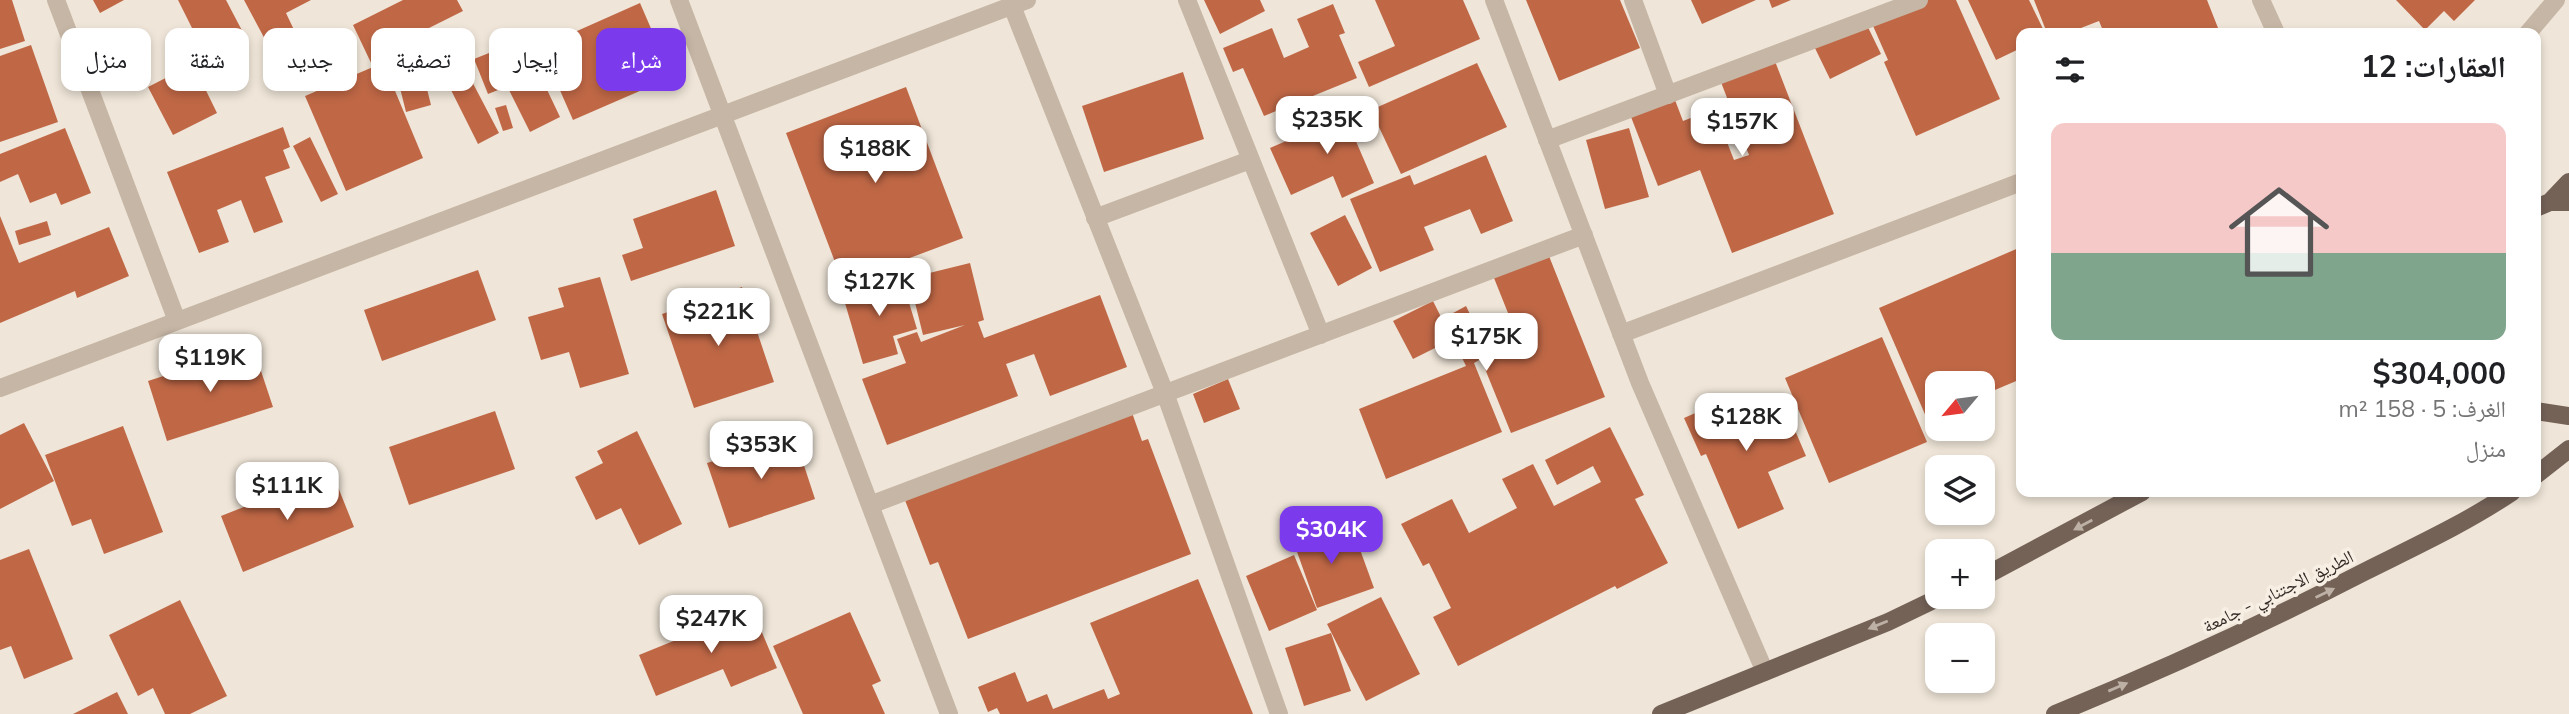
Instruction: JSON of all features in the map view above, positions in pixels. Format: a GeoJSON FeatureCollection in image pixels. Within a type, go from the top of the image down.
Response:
{"type":"FeatureCollection","features":[{"type":"Feature","properties":{"kind":"main road"},"geometry":{"type":"LineString","coordinates":[[2543,205],[2569,182]]}},
{"type":"Feature","properties":{"kind":"main road"},"geometry":{"type":"LineString","coordinates":[[2543,205],[2569,202]]}},
{"type":"Feature","properties":{"kind":"main road"},"geometry":{"type":"LineString","coordinates":[[2541,412],[2569,416]]}},
{"type":"Feature","properties":{"kind":"main road"},"geometry":{"type":"LineString","coordinates":[[2541,471],[2569,449]]}},
{"type":"Feature","properties":{"kind":"main road"},"geometry":{"type":"LineString","coordinates":[[1995,571],[2133,497]]}},
{"type":"Feature","properties":{"kind":"main road","name":"الطريق الاجتنابي - جامعة"},"geometry":{"type":"LineString","coordinates":[[2055,714],[2200,652],[2321,594],[2489,508],[2505,497]]}},
{"type":"Feature","properties":{"kind":"main road"},"geometry":{"type":"LineString","coordinates":[[1661,714],[1888,622],[1925,604]]}},
{"type":"Feature","properties":{"kind":"street"},"geometry":{"type":"LineString","coordinates":[[55,0],[177,321]]}},
{"type":"Feature","properties":{"kind":"street"},"geometry":{"type":"LineString","coordinates":[[679,0],[950,714]]}},
{"type":"Feature","properties":{"kind":"street"},"geometry":{"type":"LineString","coordinates":[[1187,0],[1321,335]]}},
{"type":"Feature","properties":{"kind":"street"},"geometry":{"type":"LineString","coordinates":[[1494,0],[1640,383],[1765,672]]}},
{"type":"Feature","properties":{"kind":"street"},"geometry":{"type":"LineString","coordinates":[[1633,0],[1668,95]]}},
{"type":"Feature","properties":{"kind":"street"},"geometry":{"type":"LineString","coordinates":[[1547,141],[1919,0]]}},
{"type":"Feature","properties":{"kind":"street"},"geometry":{"type":"LineString","coordinates":[[2262,0],[2274,28]]}},
{"type":"Feature","properties":{"kind":"street"},"geometry":{"type":"LineString","coordinates":[[2532,28],[2556,0]]}},
{"type":"Feature","properties":{"kind":"street"},"geometry":{"type":"LineString","coordinates":[[0,388],[1019,3],[1096,218],[1165,393],[1279,714]]}},
{"type":"Feature","properties":{"kind":"street"},"geometry":{"type":"LineString","coordinates":[[1096,218],[1250,160]]}},
{"type":"Feature","properties":{"kind":"street"},"geometry":{"type":"LineString","coordinates":[[1621,334],[2016,184]]}},
{"type":"Feature","properties":{"kind":"street"},"geometry":{"type":"LineString","coordinates":[[870,505],[1584,236]]}},
{"type":"Feature","properties":{"kind":"building"},"geometry":{"type":"Polygon","coordinates":[[[0,0],[12,0],[25,41],[0,49],[0,0]]]}},
{"type":"Feature","properties":{"kind":"building"},"geometry":{"type":"Polygon","coordinates":[[[93,0],[124,0],[100,13],[93,0]]]}},
{"type":"Feature","properties":{"kind":"building"},"geometry":{"type":"Polygon","coordinates":[[[178,0],[226,0],[241,28],[192,28],[178,0]]]}},
{"type":"Feature","properties":{"kind":"building"},"geometry":{"type":"Polygon","coordinates":[[[244,0],[311,0],[286,13],[293,28],[263,28],[263,36],[244,0]]]}},
{"type":"Feature","properties":{"kind":"building"},"geometry":{"type":"Polygon","coordinates":[[[403,0],[457,0],[463,11],[429,28],[371,28],[371,63],[357,28],[353,25],[403,0]]]}},
{"type":"Feature","properties":{"kind":"building"},"geometry":{"type":"Polygon","coordinates":[[[1204,0],[1260,0],[1265,11],[1220,34],[1204,0]]]}},
{"type":"Feature","properties":{"kind":"building"},"geometry":{"type":"Polygon","coordinates":[[[1375,0],[1463,0],[1480,39],[1369,87],[1358,62],[1395,46],[1375,0]]]}},
{"type":"Feature","properties":{"kind":"building"},"geometry":{"type":"Polygon","coordinates":[[[1526,0],[1620,0],[1640,48],[1559,81],[1526,0]]]}},
{"type":"Feature","properties":{"kind":"building"},"geometry":{"type":"Polygon","coordinates":[[[1691,0],[1756,0],[1702,24],[1691,0]]]}},
{"type":"Feature","properties":{"kind":"building"},"geometry":{"type":"Polygon","coordinates":[[[1769,0],[1791,0],[1772,8],[1769,0]]]}},
{"type":"Feature","properties":{"kind":"building"},"geometry":{"type":"Polygon","coordinates":[[[1913,0],[1956,0],[2000,99],[1916,136],[1884,62],[1888,60],[1870,19],[1913,0]]]}},
{"type":"Feature","properties":{"kind":"building"},"geometry":{"type":"Polygon","coordinates":[[[1968,0],[2029,0],[2043,28],[2016,28],[2016,50],[1996,60],[1968,0]]]}},
{"type":"Feature","properties":{"kind":"building"},"geometry":{"type":"Polygon","coordinates":[[[2034,0],[2207,0],[2218,28],[2102,28],[2099,21],[2081,28],[2045,28],[2034,0]]]}},
{"type":"Feature","properties":{"kind":"building"},"geometry":{"type":"Polygon","coordinates":[[[2396,0],[2475,0],[2454,21],[2444,11],[2427,28],[2423,28],[2396,0]]]}},
{"type":"Feature","properties":{"kind":"building"},"geometry":{"type":"Polygon","coordinates":[[[640,3],[651,28],[596,28],[596,91],[640,91],[573,120],[560,91],[582,91],[582,29],[640,3]]]}},
{"type":"Feature","properties":{"kind":"building"},"geometry":{"type":"Polygon","coordinates":[[[1333,4],[1345,33],[1339,35],[1357,78],[1264,116],[1243,68],[1233,72],[1223,48],[1272,28],[1284,58],[1309,47],[1297,19],[1333,4]]]}},
{"type":"Feature","properties":{"kind":"building"},"geometry":{"type":"Polygon","coordinates":[[[1863,17],[1881,54],[1830,79],[1812,42],[1863,17]]]}},
{"type":"Feature","properties":{"kind":"building"},"geometry":{"type":"Polygon","coordinates":[[[31,45],[58,122],[0,142],[0,56],[31,45]]]}},
{"type":"Feature","properties":{"kind":"building"},"geometry":{"type":"Polygon","coordinates":[[[489,53],[489,91],[496,91],[488,94],[475,59],[489,53]]]}},
{"type":"Feature","properties":{"kind":"building"},"geometry":{"type":"Polygon","coordinates":[[[1773,56],[1834,214],[1732,253],[1700,170],[1658,186],[1631,117],[1675,100],[1683,121],[1714,109],[1734,160],[1749,155],[1719,77],[1773,56]]]}},
{"type":"Feature","properties":{"kind":"building"},"geometry":{"type":"Polygon","coordinates":[[[1477,63],[1507,127],[1401,174],[1371,110],[1477,63]]]}},
{"type":"Feature","properties":{"kind":"building"},"geometry":{"type":"Polygon","coordinates":[[[371,68],[371,91],[395,91],[423,158],[346,191],[305,96],[317,91],[357,91],[357,74],[371,68]]]}},
{"type":"Feature","properties":{"kind":"building"},"geometry":{"type":"Polygon","coordinates":[[[1183,72],[1204,139],[1104,172],[1082,106],[1183,72]]]}},
{"type":"Feature","properties":{"kind":"building"},"geometry":{"type":"Polygon","coordinates":[[[165,78],[165,91],[206,91],[217,113],[173,135],[150,91],[151,85],[165,78]]]}},
{"type":"Feature","properties":{"kind":"building"},"geometry":{"type":"Polygon","coordinates":[[[475,87],[499,133],[478,144],[452,91],[475,91],[475,87]]]}},
{"type":"Feature","properties":{"kind":"building"},"geometry":{"type":"Polygon","coordinates":[[[906,87],[963,238],[843,283],[786,133],[906,87]]]}},
{"type":"Feature","properties":{"kind":"building"},"geometry":{"type":"Polygon","coordinates":[[[401,91],[428,91],[431,105],[406,112],[401,91]]]}},
{"type":"Feature","properties":{"kind":"building"},"geometry":{"type":"Polygon","coordinates":[[[510,91],[548,91],[560,117],[530,132],[510,91]]]}},
{"type":"Feature","properties":{"kind":"building"},"geometry":{"type":"Polygon","coordinates":[[[506,105],[513,128],[503,131],[495,108],[506,105]]]}},
{"type":"Feature","properties":{"kind":"building"},"geometry":{"type":"Polygon","coordinates":[[[1364,107],[1375,130],[1355,139],[1374,183],[1342,198],[1333,176],[1291,195],[1270,148],[1364,107]]]}},
{"type":"Feature","properties":{"kind":"building"},"geometry":{"type":"Polygon","coordinates":[[[283,127],[290,147],[283,150],[290,168],[265,177],[283,222],[254,233],[241,200],[217,210],[229,242],[199,253],[167,172],[283,127]]]}},
{"type":"Feature","properties":{"kind":"building"},"geometry":{"type":"Polygon","coordinates":[[[65,128],[91,193],[61,205],[56,193],[30,203],[18,174],[0,182],[0,154],[65,128]]]}},
{"type":"Feature","properties":{"kind":"building"},"geometry":{"type":"Polygon","coordinates":[[[1629,128],[1649,197],[1605,209],[1586,140],[1629,128]]]}},
{"type":"Feature","properties":{"kind":"building"},"geometry":{"type":"Polygon","coordinates":[[[310,137],[338,194],[321,202],[293,146],[310,137]]]}},
{"type":"Feature","properties":{"kind":"building"},"geometry":{"type":"Polygon","coordinates":[[[1486,155],[1513,221],[1481,234],[1470,209],[1424,227],[1434,250],[1380,272],[1350,199],[1410,175],[1414,185],[1486,155]]]}},
{"type":"Feature","properties":{"kind":"building"},"geometry":{"type":"Polygon","coordinates":[[[716,190],[735,246],[631,281],[622,255],[643,248],[633,219],[716,190]]]}},
{"type":"Feature","properties":{"kind":"building"},"geometry":{"type":"Polygon","coordinates":[[[1345,215],[1372,268],[1338,286],[1310,233],[1345,215]]]}},
{"type":"Feature","properties":{"kind":"building"},"geometry":{"type":"Polygon","coordinates":[[[0,216],[19,263],[109,227],[129,276],[77,298],[75,291],[0,323],[0,216]]]}},
{"type":"Feature","properties":{"kind":"building"},"geometry":{"type":"Polygon","coordinates":[[[47,221],[51,235],[19,245],[15,231],[47,221]]]}},
{"type":"Feature","properties":{"kind":"building"},"geometry":{"type":"Polygon","coordinates":[[[2016,249],[2016,381],[1995,390],[1995,371],[1925,371],[1925,414],[1879,308],[2016,249]]]}},
{"type":"Feature","properties":{"kind":"building"},"geometry":{"type":"Polygon","coordinates":[[[1547,251],[1605,397],[1511,433],[1481,359],[1474,363],[1502,432],[1386,479],[1359,409],[1466,366],[1453,339],[1413,359],[1393,321],[1433,301],[1442,319],[1466,306],[1490,355],[1520,343],[1492,273],[1547,251]]]}},
{"type":"Feature","properties":{"kind":"building"},"geometry":{"type":"Polygon","coordinates":[[[970,263],[984,320],[978,322],[984,338],[1100,295],[1127,367],[1050,396],[1034,354],[1006,364],[1018,396],[887,445],[862,379],[906,363],[897,339],[917,332],[921,342],[965,325],[923,335],[909,278],[970,263]]]}},
{"type":"Feature","properties":{"kind":"building"},"geometry":{"type":"Polygon","coordinates":[[[478,270],[496,320],[382,361],[364,310],[478,270]]]}},
{"type":"Feature","properties":{"kind":"building"},"geometry":{"type":"Polygon","coordinates":[[[901,276],[917,329],[893,336],[898,354],[863,364],[842,293],[901,276]]]}},
{"type":"Feature","properties":{"kind":"building"},"geometry":{"type":"Polygon","coordinates":[[[600,277],[629,374],[580,388],[569,352],[541,360],[528,317],[564,307],[558,288],[600,277]]]}},
{"type":"Feature","properties":{"kind":"building"},"geometry":{"type":"Polygon","coordinates":[[[742,287],[774,382],[694,408],[662,314],[742,287]]]}},
{"type":"Feature","properties":{"kind":"building"},"geometry":{"type":"Polygon","coordinates":[[[1882,337],[1927,442],[1829,483],[1785,378],[1882,337]]]}},
{"type":"Feature","properties":{"kind":"building"},"geometry":{"type":"Polygon","coordinates":[[[253,347],[273,407],[167,441],[148,381],[253,347]]]}},
{"type":"Feature","properties":{"kind":"building"},"geometry":{"type":"Polygon","coordinates":[[[1228,379],[1240,409],[1204,423],[1193,394],[1228,379]]]}},
{"type":"Feature","properties":{"kind":"building"},"geometry":{"type":"Polygon","coordinates":[[[1741,393],[1750,414],[1782,400],[1806,456],[1768,472],[1784,509],[1738,529],[1706,454],[1701,456],[1684,418],[1741,393]]]}},
{"type":"Feature","properties":{"kind":"building"},"geometry":{"type":"Polygon","coordinates":[[[1130,407],[1142,441],[1148,439],[1191,554],[968,639],[938,562],[930,565],[903,495],[1130,407]]]}},
{"type":"Feature","properties":{"kind":"building"},"geometry":{"type":"Polygon","coordinates":[[[495,411],[515,469],[409,505],[389,447],[495,411]]]}},
{"type":"Feature","properties":{"kind":"building"},"geometry":{"type":"Polygon","coordinates":[[[24,423],[54,481],[0,509],[0,435],[24,423]]]}},
{"type":"Feature","properties":{"kind":"building"},"geometry":{"type":"Polygon","coordinates":[[[123,426],[163,532],[104,554],[91,519],[72,526],[45,455],[123,426]]]}},
{"type":"Feature","properties":{"kind":"building"},"geometry":{"type":"Polygon","coordinates":[[[1610,427],[1644,495],[1635,499],[1668,563],[1617,589],[1615,586],[1458,666],[1433,617],[1451,608],[1429,563],[1423,566],[1401,524],[1452,499],[1469,533],[1517,508],[1502,479],[1533,464],[1554,506],[1601,482],[1593,466],[1557,485],[1545,460],[1610,427]]]}},
{"type":"Feature","properties":{"kind":"building"},"geometry":{"type":"Polygon","coordinates":[[[637,431],[682,524],[639,545],[621,508],[596,520],[575,477],[603,463],[597,451],[637,431]]]}},
{"type":"Feature","properties":{"kind":"building"},"geometry":{"type":"Polygon","coordinates":[[[794,435],[815,499],[729,528],[707,463],[794,435]]]}},
{"type":"Feature","properties":{"kind":"building"},"geometry":{"type":"Polygon","coordinates":[[[332,472],[354,527],[243,572],[221,516],[332,472]]]}},
{"type":"Feature","properties":{"kind":"building"},"geometry":{"type":"Polygon","coordinates":[[[1330,522],[1341,550],[1358,544],[1374,588],[1317,608],[1291,535],[1330,522]]]}},
{"type":"Feature","properties":{"kind":"building"},"geometry":{"type":"Polygon","coordinates":[[[29,549],[73,659],[24,679],[11,646],[0,650],[0,560],[29,549]]]}},
{"type":"Feature","properties":{"kind":"building"},"geometry":{"type":"Polygon","coordinates":[[[1294,555],[1317,610],[1269,631],[1246,576],[1294,555]]]}},
{"type":"Feature","properties":{"kind":"building"},"geometry":{"type":"Polygon","coordinates":[[[1198,579],[1253,714],[1000,714],[997,708],[988,712],[978,687],[1015,672],[1027,702],[1047,694],[1053,709],[1104,689],[1108,699],[1120,694],[1090,623],[1198,579]]]}},
{"type":"Feature","properties":{"kind":"building"},"geometry":{"type":"Polygon","coordinates":[[[1381,597],[1420,674],[1366,701],[1327,624],[1381,597]]]}},
{"type":"Feature","properties":{"kind":"building"},"geometry":{"type":"Polygon","coordinates":[[[180,600],[227,696],[190,714],[165,714],[153,688],[138,696],[109,635],[180,600]]]}},
{"type":"Feature","properties":{"kind":"building"},"geometry":{"type":"Polygon","coordinates":[[[752,609],[777,668],[731,687],[723,669],[656,696],[639,655],[752,609]]]}},
{"type":"Feature","properties":{"kind":"building"},"geometry":{"type":"Polygon","coordinates":[[[850,612],[881,681],[872,685],[885,714],[803,714],[773,646],[850,612]]]}},
{"type":"Feature","properties":{"kind":"building"},"geometry":{"type":"Polygon","coordinates":[[[1331,633],[1351,691],[1304,706],[1285,648],[1331,633]]]}},
{"type":"Feature","properties":{"kind":"building"},"geometry":{"type":"Polygon","coordinates":[[[117,692],[128,714],[73,714],[117,692]]]}}]}
